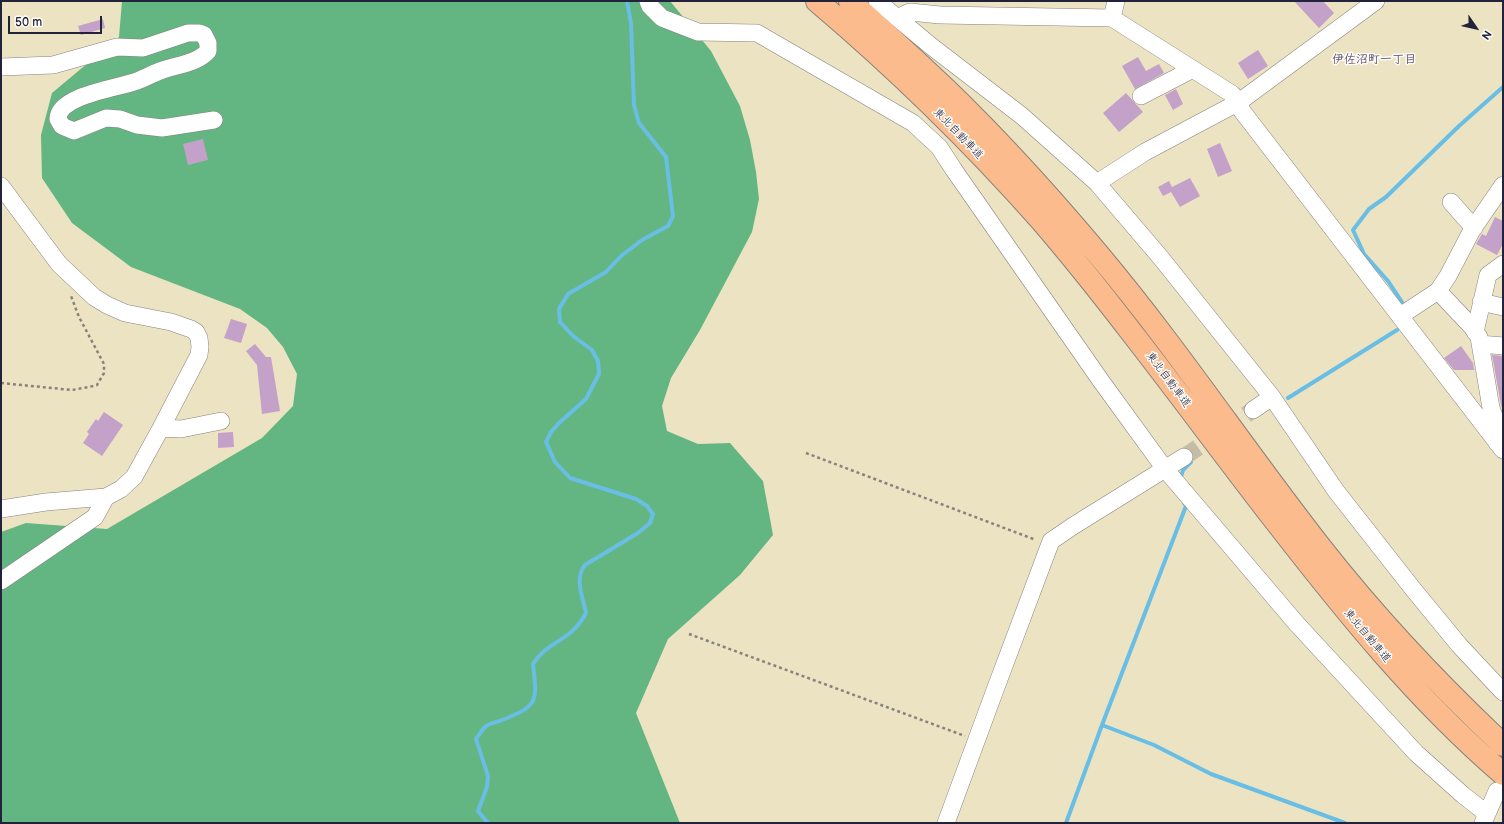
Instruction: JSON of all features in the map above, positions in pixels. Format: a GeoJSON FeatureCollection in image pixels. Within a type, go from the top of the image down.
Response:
{"type":"FeatureCollection","features":[{"type":"Feature","properties":{"kind":"highway","name":"東北自動車道"},"geometry":{"type":"LineString","coordinates":[[817,1],[908,82],[958,132],[1040,219],[1131,332],[1307,562],[1355,621],[1405,679],[1452,727],[1500,782]]}},
{"type":"Feature","properties":{"kind":"highway","name":"東北自動車道"},"geometry":{"type":"LineString","coordinates":[[850,1],[922,66],[968,112],[1009,154],[1098,254],[1205,392],[1321,548],[1365,602],[1416,660],[1503,745]]}},
{"type":"Feature","properties":{"kind":"street"},"geometry":{"type":"LineString","coordinates":[[648,1],[650,6],[662,18],[698,32],[757,33],[913,123],[939,146],[954,170],[1101,381],[1165,469],[1296,623],[1411,747],[1484,818],[1500,782]]}},
{"type":"Feature","properties":{"kind":"street"},"geometry":{"type":"LineString","coordinates":[[878,1],[930,46],[1022,116],[1097,182],[1161,258],[1272,397],[1336,491],[1424,602],[1459,645],[1503,692]]}},
{"type":"Feature","properties":{"kind":"street"},"geometry":{"type":"LineString","coordinates":[[1112,18],[1116,1]]}},
{"type":"Feature","properties":{"kind":"street"},"geometry":{"type":"LineString","coordinates":[[1097,182],[1145,152],[1238,102],[1376,1]]}},
{"type":"Feature","properties":{"kind":"street"},"geometry":{"type":"LineString","coordinates":[[897,18],[910,12],[940,15],[1112,18],[1232,94],[1242,111],[1400,316],[1501,439]]}},
{"type":"Feature","properties":{"kind":"street"},"geometry":{"type":"LineString","coordinates":[[1,67],[53,65],[117,47],[143,48],[188,33],[199,33],[204,35],[208,43],[208,51],[199,59],[160,71],[138,81],[76,98],[60,110],[58,119],[62,126],[74,131],[106,118],[120,119],[137,125],[162,128],[214,120]]}},
{"type":"Feature","properties":{"kind":"street"},"geometry":{"type":"LineString","coordinates":[[1141,96],[1193,69]]}},
{"type":"Feature","properties":{"kind":"street"},"geometry":{"type":"LineString","coordinates":[[1400,316],[1438,291],[1448,276],[1474,228],[1503,185]]}},
{"type":"Feature","properties":{"kind":"street"},"geometry":{"type":"LineString","coordinates":[[1,186],[59,264],[94,298],[107,306],[125,313],[171,322],[190,328],[196,332],[199,338],[200,347],[199,355],[161,428],[134,477],[122,489],[106,497],[46,502],[1,509]]}},
{"type":"Feature","properties":{"kind":"street"},"geometry":{"type":"LineString","coordinates":[[1451,202],[1474,228]]}},
{"type":"Feature","properties":{"kind":"street"},"geometry":{"type":"LineString","coordinates":[[1501,439],[1491,408],[1478,338],[1481,302],[1488,275],[1503,264]]}},
{"type":"Feature","properties":{"kind":"street"},"geometry":{"type":"LineString","coordinates":[[1438,291],[1478,338],[1503,346]]}},
{"type":"Feature","properties":{"kind":"street"},"geometry":{"type":"LineString","coordinates":[[1481,302],[1503,307]]}},
{"type":"Feature","properties":{"kind":"street"},"geometry":{"type":"LineString","coordinates":[[1253,410],[1272,397]]}},
{"type":"Feature","properties":{"kind":"street"},"geometry":{"type":"LineString","coordinates":[[161,428],[181,428],[221,421]]}},
{"type":"Feature","properties":{"kind":"street"},"geometry":{"type":"LineString","coordinates":[[946,823],[1051,541],[1184,457]]}},
{"type":"Feature","properties":{"kind":"street"},"geometry":{"type":"LineString","coordinates":[[1,581],[95,517],[106,497]]}},
{"type":"Feature","properties":{"kind":"path"},"geometry":{"type":"LineString","coordinates":[[1,383],[72,390],[89,388],[97,385],[104,373],[104,364],[79,317],[69,290]]}},
{"type":"Feature","properties":{"kind":"path"},"geometry":{"type":"LineString","coordinates":[[806,453],[1050,545]]}},
{"type":"Feature","properties":{"kind":"path"},"geometry":{"type":"LineString","coordinates":[[689,634],[976,741]]}},
{"type":"Feature","properties":{"kind":"green space"},"geometry":{"type":"Polygon","coordinates":[[[122,1],[670,1],[711,51],[740,106],[750,140],[759,199],[752,232],[700,330],[671,378],[662,406],[667,431],[698,444],[730,443],[763,481],[773,535],[740,575],[668,639],[636,713],[680,823],[1,823],[1,532],[26,523],[107,529],[262,438],[293,406],[297,374],[283,347],[267,328],[240,309],[131,267],[72,223],[42,178],[41,135],[52,93],[119,37],[122,1]]]}},
{"type":"Feature","properties":{"kind":"building"},"geometry":{"type":"Polygon","coordinates":[[[1294,1],[1323,1],[1334,13],[1319,28],[1294,1]]]}},
{"type":"Feature","properties":{"kind":"building"},"geometry":{"type":"Polygon","coordinates":[[[103,19],[105,28],[81,35],[78,26],[103,19]]]}},
{"type":"Feature","properties":{"kind":"building"},"geometry":{"type":"Polygon","coordinates":[[[1258,50],[1268,66],[1248,79],[1238,63],[1258,50]]]}},
{"type":"Feature","properties":{"kind":"building"},"geometry":{"type":"Polygon","coordinates":[[[1138,57],[1146,71],[1159,64],[1164,73],[1135,89],[1122,66],[1138,57]]]}},
{"type":"Feature","properties":{"kind":"building"},"geometry":{"type":"Polygon","coordinates":[[[1176,89],[1183,104],[1173,110],[1165,95],[1176,89]]]}},
{"type":"Feature","properties":{"kind":"building"},"geometry":{"type":"Polygon","coordinates":[[[1126,93],[1143,112],[1119,132],[1103,113],[1126,93]]]}},
{"type":"Feature","properties":{"kind":"building"},"geometry":{"type":"Polygon","coordinates":[[[203,139],[208,160],[188,165],[183,144],[203,139]]]}},
{"type":"Feature","properties":{"kind":"building"},"geometry":{"type":"Polygon","coordinates":[[[1220,143],[1232,171],[1218,177],[1207,149],[1220,143]]]}},
{"type":"Feature","properties":{"kind":"building"},"geometry":{"type":"Polygon","coordinates":[[[1190,178],[1200,196],[1180,207],[1171,192],[1163,196],[1158,187],[1169,181],[1172,187],[1190,178]]]}},
{"type":"Feature","properties":{"kind":"building"},"geometry":{"type":"Polygon","coordinates":[[[1495,217],[1503,221],[1503,244],[1497,255],[1476,244],[1482,234],[1486,236],[1495,217]]]}},
{"type":"Feature","properties":{"kind":"building"},"geometry":{"type":"Polygon","coordinates":[[[231,319],[247,324],[241,343],[224,338],[231,319]]]}},
{"type":"Feature","properties":{"kind":"building"},"geometry":{"type":"Polygon","coordinates":[[[255,344],[266,357],[271,357],[280,411],[262,414],[257,365],[246,351],[255,344]]]}},
{"type":"Feature","properties":{"kind":"building"},"geometry":{"type":"Polygon","coordinates":[[[1461,346],[1473,363],[1474,370],[1454,370],[1444,358],[1461,346]]]}},
{"type":"Feature","properties":{"kind":"building"},"geometry":{"type":"Polygon","coordinates":[[[1492,355],[1503,356],[1503,410],[1501,405],[1492,355]]]}},
{"type":"Feature","properties":{"kind":"building"},"geometry":{"type":"Polygon","coordinates":[[[104,412],[123,425],[102,456],[83,443],[89,434],[87,432],[96,419],[98,421],[104,412]]]}},
{"type":"Feature","properties":{"kind":"building"},"geometry":{"type":"Polygon","coordinates":[[[233,432],[234,447],[218,448],[218,433],[233,432]]]}},
{"type":"Feature","properties":{"kind":"waterway"},"geometry":{"type":"LineString","coordinates":[[488,823],[478,811],[487,787],[488,776],[476,739],[487,726],[523,711],[533,701],[535,694],[533,664],[545,650],[577,627],[586,613],[580,588],[580,576],[585,565],[638,533],[650,523],[653,514],[647,506],[636,499],[570,478],[555,462],[546,442],[551,432],[559,423],[586,399],[599,374],[598,361],[592,350],[573,336],[560,322],[559,309],[568,294],[606,272],[621,256],[642,240],[668,226],[673,216],[666,157],[639,123],[634,105],[631,23],[627,1]]}},
{"type":"Feature","properties":{"kind":"waterway"},"geometry":{"type":"LineString","coordinates":[[1402,302],[1388,281],[1364,254],[1353,230],[1369,209],[1386,197],[1459,126],[1503,87]]}},
{"type":"Feature","properties":{"kind":"waterway"},"geometry":{"type":"LineString","coordinates":[[1288,398],[1397,330]]}},
{"type":"Feature","properties":{"kind":"waterway"},"geometry":{"type":"LineString","coordinates":[[1180,480],[1183,470],[1191,462]]}},
{"type":"Feature","properties":{"kind":"waterway"},"geometry":{"type":"LineString","coordinates":[[1066,823],[1186,506],[1184,503]]}},
{"type":"Feature","properties":{"kind":"waterway"},"geometry":{"type":"LineString","coordinates":[[1102,725],[1154,745],[1211,774],[1345,823]]}},
{"type":"Feature","properties":{"kind":"tunnel"},"geometry":{"type":"LineString","coordinates":[[1184,457],[1253,410]]}},
{"type":"Feature","properties":{"kind":"district","name":"伊佐沼町一丁目"},"geometry":{"type":"Point","coordinates":[1374,60]}}]}
